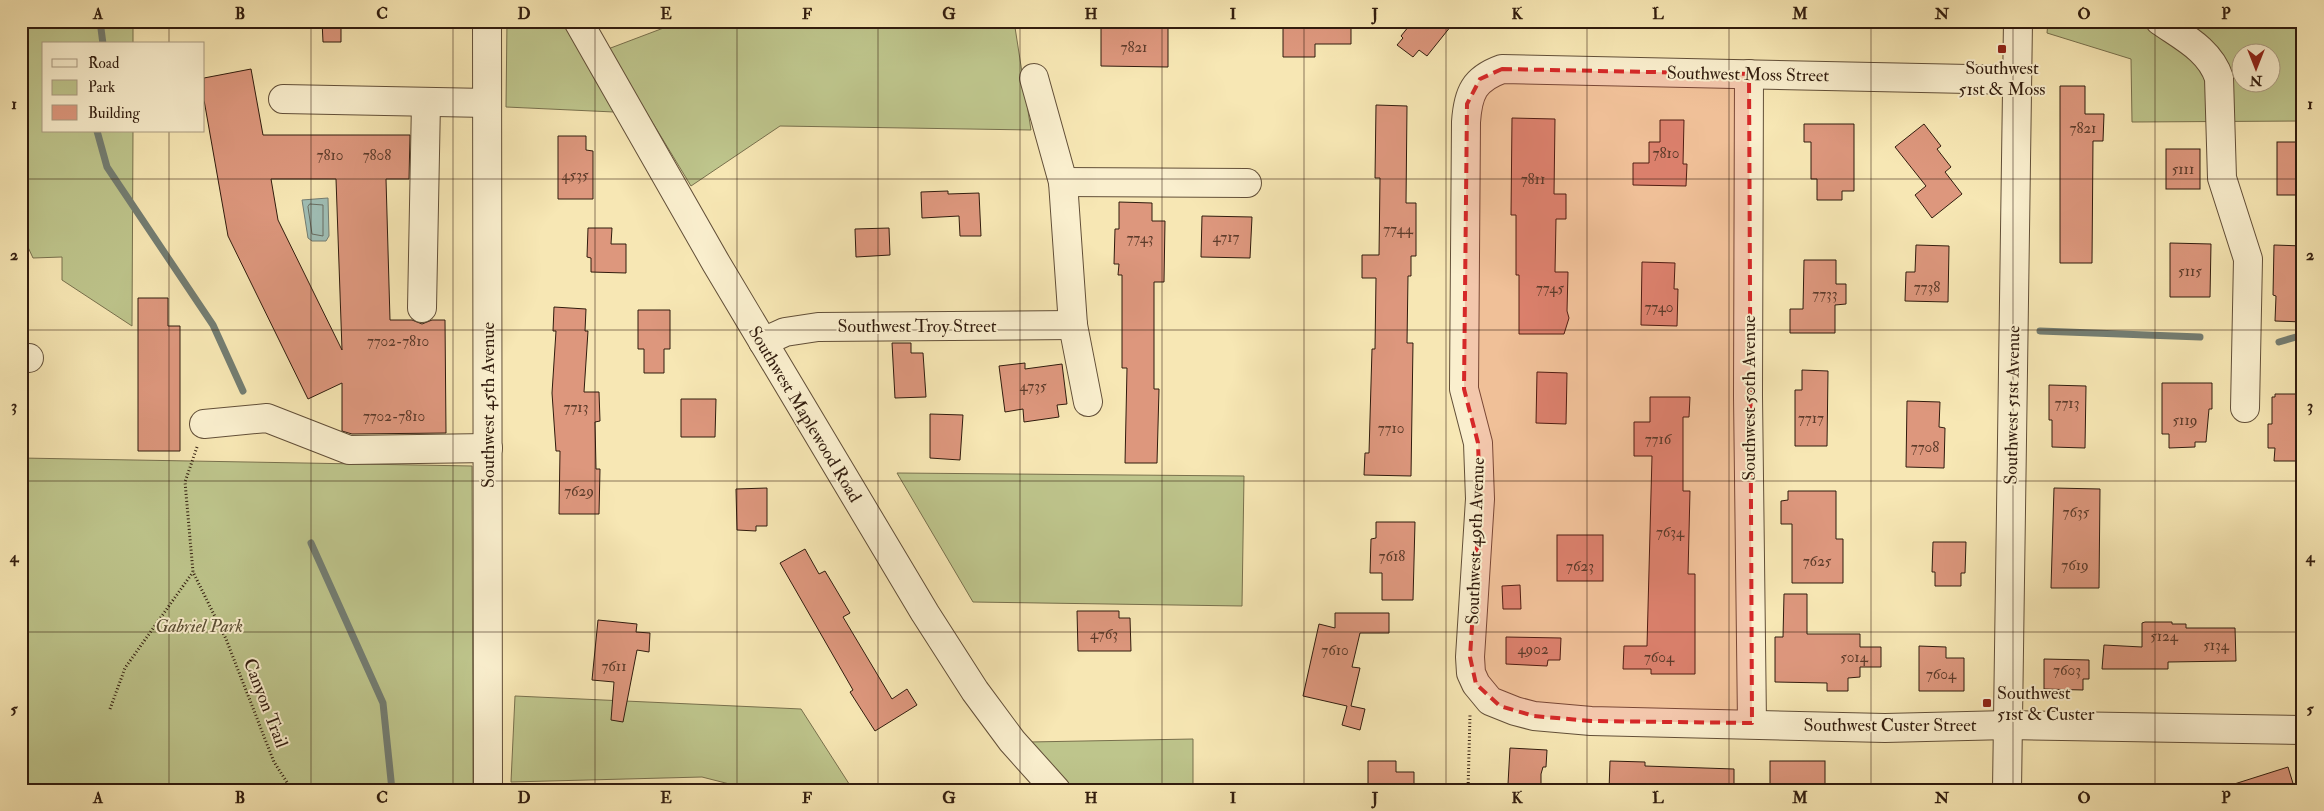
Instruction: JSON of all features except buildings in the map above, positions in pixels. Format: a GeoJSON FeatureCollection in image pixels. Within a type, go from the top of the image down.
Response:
{"type":"FeatureCollection","features":[{"type":"Feature","properties":{"kind":"street","name":"Southwest 45th Avenue"},"geometry":{"type":"LineString","coordinates":[[487,21],[488,790]]}},
{"type":"Feature","properties":{"kind":"street","name":"Southwest Maplewood Road"},"geometry":{"type":"LineString","coordinates":[[578,21],[867,518],[975,691],[1012,742],[1056,790]]}},
{"type":"Feature","properties":{"kind":"street","name":"Southwest 51st Avenue"},"geometry":{"type":"LineString","coordinates":[[2007,790],[2018,21]]}},
{"type":"Feature","properties":{"kind":"street"},"geometry":{"type":"LineString","coordinates":[[2160,21],[2208,56],[2215,65],[2219,78],[2222,178],[2248,259],[2245,408]]}},
{"type":"Feature","properties":{"kind":"street","name":"Southwest Moss Street"},"geometry":{"type":"LineString","coordinates":[[1480,79],[1502,69],[2017,80]]}},
{"type":"Feature","properties":{"kind":"street","name":"Southwest 50th Avenue"},"geometry":{"type":"LineString","coordinates":[[1749,74],[1748,396],[1752,723]]}},
{"type":"Feature","properties":{"kind":"street"},"geometry":{"type":"LineString","coordinates":[[1034,78],[1063,182],[1073,325],[1088,402]]}},
{"type":"Feature","properties":{"kind":"street","name":"Southwest 49th Avenue"},"geometry":{"type":"LineString","coordinates":[[1480,79],[1467,104],[1466,122],[1464,389],[1478,443],[1480,499],[1470,657],[1472,673],[1482,693]]}},
{"type":"Feature","properties":{"kind":"street"},"geometry":{"type":"LineString","coordinates":[[283,100],[487,102]]}},
{"type":"Feature","properties":{"kind":"street"},"geometry":{"type":"LineString","coordinates":[[422,308],[426,102]]}},
{"type":"Feature","properties":{"kind":"street"},"geometry":{"type":"LineString","coordinates":[[1063,182],[1248,183]]}},
{"type":"Feature","properties":{"kind":"street","name":"Southwest Troy Street"},"geometry":{"type":"LineString","coordinates":[[763,342],[785,332],[818,327],[1073,325]]}},
{"type":"Feature","properties":{"kind":"street"},"geometry":{"type":"LineString","coordinates":[[204,424],[267,418],[349,450],[488,448]]}},
{"type":"Feature","properties":{"kind":"street","name":"Southwest Custer Street"},"geometry":{"type":"LineString","coordinates":[[1482,693],[1500,706],[1534,716],[1591,721],[1752,723],[1885,728],[2008,725],[2303,730]]}},
{"type":"Feature","properties":{"kind":"path","name":"Canyon Trail"},"geometry":{"type":"LineString","coordinates":[[204,424],[185,482],[192,572],[226,639],[274,762],[292,790]]}},
{"type":"Feature","properties":{"kind":"path"},"geometry":{"type":"LineString","coordinates":[[110,710],[125,668],[192,572]]}},
{"type":"Feature","properties":{"kind":"path"},"geometry":{"type":"LineString","coordinates":[[1468,790],[1470,710],[1482,693]]}},
{"type":"Feature","properties":{"kind":"highlighted area"},"geometry":{"type":"Polygon","coordinates":[[[1502,69],[1749,74],[1752,723],[1591,721],[1534,716],[1500,706],[1476,684],[1470,657],[1480,499],[1478,443],[1464,389],[1467,104],[1480,79],[1502,69]]]}},
{"type":"Feature","properties":{"kind":"green space"},"geometry":{"type":"Polygon","coordinates":[[[21,21],[133,21],[133,42],[42,42],[42,132],[133,132],[132,326],[62,280],[62,257],[33,258],[21,232],[21,21]]]}},
{"type":"Feature","properties":{"kind":"green space"},"geometry":{"type":"Polygon","coordinates":[[[507,21],[564,21],[614,112],[506,107],[507,21]]]}},
{"type":"Feature","properties":{"kind":"green space"},"geometry":{"type":"Polygon","coordinates":[[[682,21],[1014,21],[1031,130],[780,126],[691,186],[608,49],[682,21]]]}},
{"type":"Feature","properties":{"kind":"green space"},"geometry":{"type":"Polygon","coordinates":[[[2048,21],[2303,21],[2303,121],[2132,122],[2131,59],[2047,33],[2048,21]]]}},
{"type":"Feature","properties":{"kind":"green space","name":"Gabriel Park"},"geometry":{"type":"Polygon","coordinates":[[[21,458],[472,466],[473,790],[21,790],[21,458]]]}},
{"type":"Feature","properties":{"kind":"green space"},"geometry":{"type":"Polygon","coordinates":[[[897,473],[1244,476],[1242,606],[973,602],[897,473]]]}},
{"type":"Feature","properties":{"kind":"green space"},"geometry":{"type":"Polygon","coordinates":[[[515,696],[801,709],[853,790],[753,790],[702,777],[511,782],[515,696]]]}},
{"type":"Feature","properties":{"kind":"green space"},"geometry":{"type":"Polygon","coordinates":[[[1193,739],[1193,790],[1074,790],[1029,742],[1193,739]]]}},
{"type":"Feature","properties":{"kind":"water"},"geometry":{"type":"Polygon","coordinates":[[[328,198],[329,236],[326,241],[312,241],[308,238],[302,200],[328,198]]]}},
{"type":"Feature","properties":{"kind":"waterway"},"geometry":{"type":"LineString","coordinates":[[100,21],[103,42]]}},
{"type":"Feature","properties":{"kind":"waterway"},"geometry":{"type":"LineString","coordinates":[[97,132],[107,167],[213,325],[243,391]]}},
{"type":"Feature","properties":{"kind":"waterway"},"geometry":{"type":"LineString","coordinates":[[2040,331],[2200,337]]}},
{"type":"Feature","properties":{"kind":"waterway"},"geometry":{"type":"LineString","coordinates":[[2279,342],[2303,335]]}},
{"type":"Feature","properties":{"kind":"waterway"},"geometry":{"type":"LineString","coordinates":[[311,543],[383,703],[392,790]]}},
{"type":"Feature","properties":{"kind":"place","name":"Southwest 51st & Moss"},"geometry":{"type":"Point","coordinates":[2002,49]}},
{"type":"Feature","properties":{"kind":"place","name":"Southwest 51st & Custer"},"geometry":{"type":"Point","coordinates":[1987,703]}}]}
